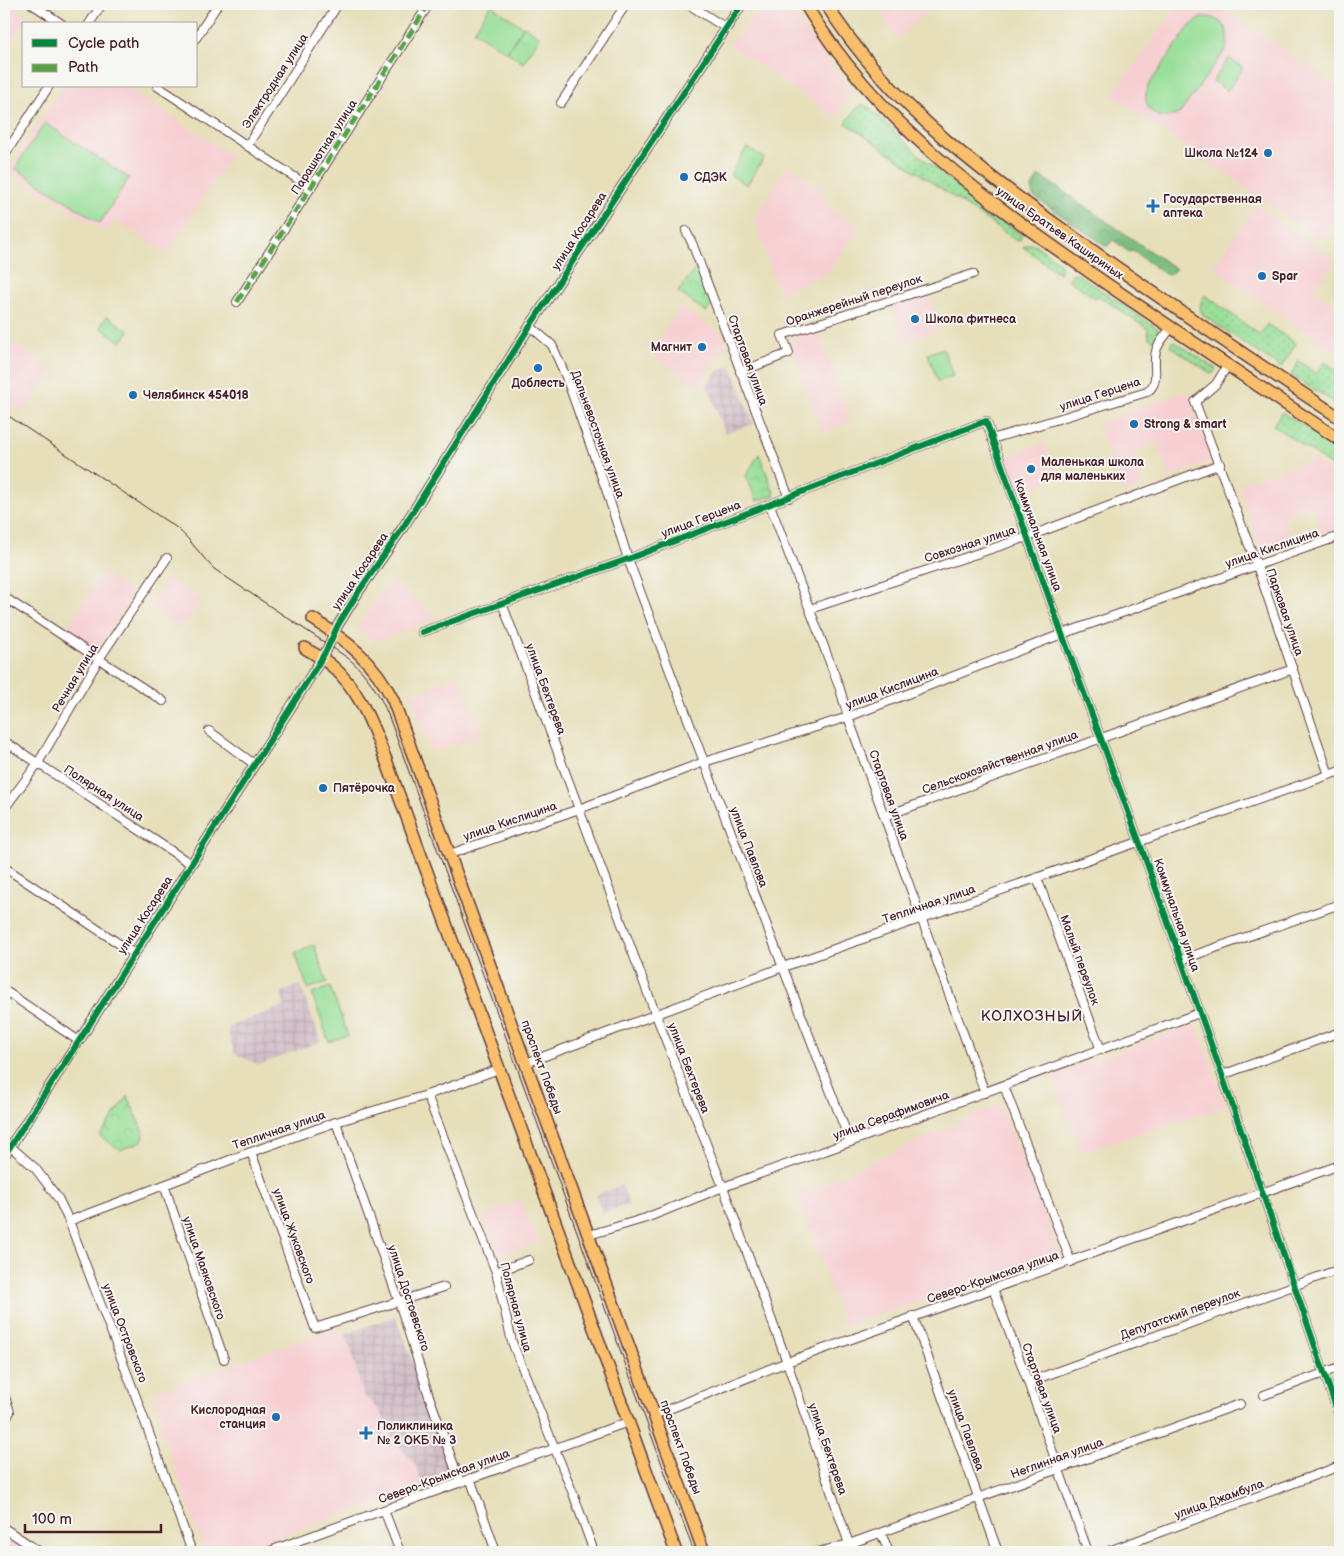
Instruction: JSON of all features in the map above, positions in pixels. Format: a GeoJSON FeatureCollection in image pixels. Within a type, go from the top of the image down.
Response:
{"type":"FeatureCollection","features":[{"type":"Feature","properties":{"kind":"main road","name":"улица Братьев Кашириных"},"geometry":{"type":"LineString","coordinates":[[805,4],[831,43],[864,86],[893,117],[928,149],[1006,213],[1171,328],[1340,440]]}},
{"type":"Feature","properties":{"kind":"main road","name":"улица Братьев Кашириных"},"geometry":{"type":"LineString","coordinates":[[826,4],[866,61],[938,135],[971,162],[1017,198],[1154,294],[1340,418]]}},
{"type":"Feature","properties":{"kind":"main road","name":"проспект Победы"},"geometry":{"type":"LineString","coordinates":[[313,619],[360,653],[370,663],[384,683],[404,729],[704,1552]]}},
{"type":"Feature","properties":{"kind":"main road"},"geometry":{"type":"LineString","coordinates":[[305,648],[332,666],[359,696],[365,707],[500,1069],[676,1552]]}},
{"type":"Feature","properties":{"kind":"street"},"geometry":{"type":"LineString","coordinates":[[32,4],[59,22]]}},
{"type":"Feature","properties":{"kind":"street"},"geometry":{"type":"LineString","coordinates":[[90,22],[102,4]]}},
{"type":"Feature","properties":{"kind":"street"},"geometry":{"type":"LineString","coordinates":[[198,35],[218,4]]}},
{"type":"Feature","properties":{"kind":"street","name":"Электродная улица"},"geometry":{"type":"LineString","coordinates":[[247,146],[338,4]]}},
{"type":"Feature","properties":{"kind":"street","name":"Парашютная улица"},"geometry":{"type":"LineString","coordinates":[[237,302],[429,4]]}},
{"type":"Feature","properties":{"kind":"street"},"geometry":{"type":"LineString","coordinates":[[561,103],[626,4]]}},
{"type":"Feature","properties":{"kind":"street"},"geometry":{"type":"LineString","coordinates":[[688,4],[726,28]]}},
{"type":"Feature","properties":{"kind":"street","name":"улица Косарева"},"geometry":{"type":"LineString","coordinates":[[4,1156],[7,1143],[79,1041],[321,658],[342,618],[402,529],[530,326],[742,4]]}},
{"type":"Feature","properties":{"kind":"street"},"geometry":{"type":"LineString","coordinates":[[4,156],[48,88]]}},
{"type":"Feature","properties":{"kind":"street"},"geometry":{"type":"LineString","coordinates":[[162,88],[311,188]]}},
{"type":"Feature","properties":{"kind":"street","name":"Стартовая улица"},"geometry":{"type":"LineString","coordinates":[[686,231],[696,252],[789,498]]}},
{"type":"Feature","properties":{"kind":"street","name":"Оранжерейный переулок"},"geometry":{"type":"LineString","coordinates":[[740,372],[789,353],[782,335],[973,274]]}},
{"type":"Feature","properties":{"kind":"street","name":"Дальневосточная улица"},"geometry":{"type":"LineString","coordinates":[[530,326],[552,345],[566,378],[607,492],[628,559]]}},
{"type":"Feature","properties":{"kind":"street","name":"улица Герцена"},"geometry":{"type":"LineString","coordinates":[[992,439],[1147,392],[1155,382],[1156,350],[1171,328]]}},
{"type":"Feature","properties":{"kind":"street","name":"Парковая улица"},"geometry":{"type":"LineString","coordinates":[[1228,366],[1216,384],[1196,402],[1257,566],[1329,775]]}},
{"type":"Feature","properties":{"kind":"street","name":"улица Герцена"},"geometry":{"type":"LineString","coordinates":[[422,632],[628,559],[986,421]]}},
{"type":"Feature","properties":{"kind":"street","name":"Коммунальная улица"},"geometry":{"type":"LineString","coordinates":[[986,421],[1139,841],[1222,1075],[1340,1419]]}},
{"type":"Feature","properties":{"kind":"street","name":"Совхозная улица"},"geometry":{"type":"LineString","coordinates":[[810,609],[1027,537],[1220,464]]}},
{"type":"Feature","properties":{"kind":"street","name":"Стартовая улица"},"geometry":{"type":"LineString","coordinates":[[770,505],[840,689],[848,717],[986,1092]]}},
{"type":"Feature","properties":{"kind":"street","name":"улица Кислицина"},"geometry":{"type":"LineString","coordinates":[[450,854],[579,809],[704,762],[848,717],[1062,634],[1340,536]]}},
{"type":"Feature","properties":{"kind":"street","name":"Речная улица"},"geometry":{"type":"LineString","coordinates":[[4,809],[38,763],[98,659],[167,558]]}},
{"type":"Feature","properties":{"kind":"street","name":"улица Павлова"},"geometry":{"type":"LineString","coordinates":[[628,559],[850,1142]]}},
{"type":"Feature","properties":{"kind":"street"},"geometry":{"type":"LineString","coordinates":[[4,597],[163,701]]}},
{"type":"Feature","properties":{"kind":"street","name":"улица Бехтерева"},"geometry":{"type":"LineString","coordinates":[[502,603],[723,1187],[787,1362],[849,1544]]}},
{"type":"Feature","properties":{"kind":"street","name":"Сельскохозяйственная улица"},"geometry":{"type":"LineString","coordinates":[[885,816],[1293,669]]}},
{"type":"Feature","properties":{"kind":"street"},"geometry":{"type":"LineString","coordinates":[[209,731],[254,764]]}},
{"type":"Feature","properties":{"kind":"street","name":"Полярная улица"},"geometry":{"type":"LineString","coordinates":[[4,741],[191,864]]}},
{"type":"Feature","properties":{"kind":"street","name":"Тепличная улица"},"geometry":{"type":"LineString","coordinates":[[526,1062],[783,967],[1340,771]]}},
{"type":"Feature","properties":{"kind":"street"},"geometry":{"type":"LineString","coordinates":[[4,867],[133,953]]}},
{"type":"Feature","properties":{"kind":"street","name":"Малый переулок"},"geometry":{"type":"LineString","coordinates":[[1037,878],[1101,1050]]}},
{"type":"Feature","properties":{"kind":"street"},"geometry":{"type":"LineString","coordinates":[[1181,960],[1340,904]]}},
{"type":"Feature","properties":{"kind":"street"},"geometry":{"type":"LineString","coordinates":[[4,990],[79,1041]]}},
{"type":"Feature","properties":{"kind":"street","name":"улица Серафимовича"},"geometry":{"type":"LineString","coordinates":[[588,1235],[646,1218],[723,1187],[1004,1086],[1199,1013]]}},
{"type":"Feature","properties":{"kind":"street"},"geometry":{"type":"LineString","coordinates":[[1222,1075],[1340,1032]]}},
{"type":"Feature","properties":{"kind":"street","name":"Тепличная улица"},"geometry":{"type":"LineString","coordinates":[[69,1221],[336,1122],[427,1095],[500,1069]]}},
{"type":"Feature","properties":{"kind":"street"},"geometry":{"type":"LineString","coordinates":[[1004,1086],[1071,1262]]}},
{"type":"Feature","properties":{"kind":"street","name":"Полярная улица"},"geometry":{"type":"LineString","coordinates":[[427,1095],[496,1272],[512,1342],[574,1496],[594,1552]]}},
{"type":"Feature","properties":{"kind":"street","name":"улица Достоевского"},"geometry":{"type":"LineString","coordinates":[[336,1122],[460,1482]]}},
{"type":"Feature","properties":{"kind":"street","name":"улица Островского"},"geometry":{"type":"LineString","coordinates":[[7,1143],[35,1168],[58,1198],[69,1221],[192,1552]]}},
{"type":"Feature","properties":{"kind":"street","name":"улица Жуковского"},"geometry":{"type":"LineString","coordinates":[[251,1152],[315,1328],[399,1302]]}},
{"type":"Feature","properties":{"kind":"street","name":"Северо-Крымская улица"},"geometry":{"type":"LineString","coordinates":[[654,1415],[787,1362],[913,1316],[1071,1262],[1340,1165]]}},
{"type":"Feature","properties":{"kind":"street","name":"улица Маяковского"},"geometry":{"type":"LineString","coordinates":[[164,1185],[224,1359]]}},
{"type":"Feature","properties":{"kind":"street"},"geometry":{"type":"LineString","coordinates":[[496,1272],[529,1260]]}},
{"type":"Feature","properties":{"kind":"street","name":"Депутатский переулок"},"geometry":{"type":"LineString","coordinates":[[1028,1382],[1340,1269]]}},
{"type":"Feature","properties":{"kind":"street"},"geometry":{"type":"LineString","coordinates":[[399,1302],[444,1288]]}},
{"type":"Feature","properties":{"kind":"street","name":"Стартовая улица"},"geometry":{"type":"LineString","coordinates":[[993,1289],[1088,1552]]}},
{"type":"Feature","properties":{"kind":"street","name":"улица Павлова"},"geometry":{"type":"LineString","coordinates":[[913,1316],[998,1552]]}},
{"type":"Feature","properties":{"kind":"street"},"geometry":{"type":"LineString","coordinates":[[1264,1395],[1340,1367]]}},
{"type":"Feature","properties":{"kind":"street"},"geometry":{"type":"LineString","coordinates":[[4,1394],[10,1412],[4,1421]]}},
{"type":"Feature","properties":{"kind":"street","name":"Неглинная улица"},"geometry":{"type":"LineString","coordinates":[[820,1552],[849,1544],[1240,1404]]}},
{"type":"Feature","properties":{"kind":"street","name":"Северо-Крымская улица"},"geometry":{"type":"LineString","coordinates":[[267,1552],[628,1422]]}},
{"type":"Feature","properties":{"kind":"street","name":"улица Джамбула"},"geometry":{"type":"LineString","coordinates":[[1106,1552],[1340,1466]]}},
{"type":"Feature","properties":{"kind":"street"},"geometry":{"type":"LineString","coordinates":[[470,1478],[496,1552]]}},
{"type":"Feature","properties":{"kind":"street"},"geometry":{"type":"LineString","coordinates":[[384,1510],[400,1552]]}},
{"type":"Feature","properties":{"kind":"street"},"geometry":{"type":"LineString","coordinates":[[4,1528],[40,1552]]}},
{"type":"Feature","properties":{"kind":"street"},"geometry":{"type":"LineString","coordinates":[[881,1532],[889,1552]]}},
{"type":"Feature","properties":{"kind":"street"},"geometry":{"type":"LineString","coordinates":[[292,1543],[296,1552]]}},
{"type":"Feature","properties":{"kind":"shaded area"},"geometry":{"type":"Polygon","coordinates":[[[4,4],[9,4],[28,17],[25,22],[22,22],[22,26],[4,53],[4,4]]]}},
{"type":"Feature","properties":{"kind":"shaded area"},"geometry":{"type":"Polygon","coordinates":[[[764,4],[785,4],[851,92],[836,117],[729,45],[764,4]]]}},
{"type":"Feature","properties":{"kind":"shaded area"},"geometry":{"type":"Polygon","coordinates":[[[879,4],[935,4],[896,40],[879,4]]]}},
{"type":"Feature","properties":{"kind":"shaded area","name":"Школа №124"},"geometry":{"type":"Polygon","coordinates":[[[1179,4],[1217,4],[1340,89],[1340,211],[1320,240],[1112,95],[1179,4]]]}},
{"type":"Feature","properties":{"kind":"shaded area"},"geometry":{"type":"Polygon","coordinates":[[[62,88],[127,88],[231,155],[167,254],[115,220],[106,233],[8,170],[62,88]]]}},
{"type":"Feature","properties":{"kind":"shaded area"},"geometry":{"type":"Polygon","coordinates":[[[788,166],[825,191],[820,200],[859,227],[828,273],[779,294],[755,219],[788,166]]]}},
{"type":"Feature","properties":{"kind":"shaded area"},"geometry":{"type":"Polygon","coordinates":[[[1256,205],[1335,261],[1314,290],[1340,308],[1340,356],[1213,268],[1256,205]]]}},
{"type":"Feature","properties":{"kind":"shaded area","name":"Школа фитнеса"},"geometry":{"type":"Polygon","coordinates":[[[928,293],[940,330],[905,342],[892,305],[928,293]]]}},
{"type":"Feature","properties":{"kind":"shaded area"},"geometry":{"type":"Polygon","coordinates":[[[681,307],[722,335],[727,345],[698,387],[649,352],[681,307]]]}},
{"type":"Feature","properties":{"kind":"shaded area"},"geometry":{"type":"Polygon","coordinates":[[[818,329],[851,422],[822,433],[789,340],[818,329]]]}},
{"type":"Feature","properties":{"kind":"shaded area"},"geometry":{"type":"Polygon","coordinates":[[[4,337],[53,370],[25,411],[4,397],[4,337]]]}},
{"type":"Feature","properties":{"kind":"shaded area"},"geometry":{"type":"Polygon","coordinates":[[[731,366],[754,424],[725,433],[707,384],[718,371],[731,366]]]}},
{"type":"Feature","properties":{"kind":"shaded area"},"geometry":{"type":"Polygon","coordinates":[[[1187,391],[1212,461],[1170,477],[1157,443],[1132,452],[1144,486],[1123,494],[1097,424],[1187,391]]]}},
{"type":"Feature","properties":{"kind":"shaded area","name":"Маленькая школа для маленьких"},"geometry":{"type":"Polygon","coordinates":[[[1044,443],[1057,479],[1017,494],[1004,458],[1044,443]]]}},
{"type":"Feature","properties":{"kind":"shaded area"},"geometry":{"type":"Polygon","coordinates":[[[1315,460],[1340,477],[1340,529],[1322,534],[1312,506],[1283,515],[1293,544],[1262,555],[1239,484],[1315,460]]]}},
{"type":"Feature","properties":{"kind":"shaded area"},"geometry":{"type":"Polygon","coordinates":[[[102,572],[134,593],[97,650],[66,630],[102,572]]]}},
{"type":"Feature","properties":{"kind":"shaded area"},"geometry":{"type":"Polygon","coordinates":[[[168,578],[202,601],[182,629],[149,607],[168,578]]]}},
{"type":"Feature","properties":{"kind":"shaded area"},"geometry":{"type":"Polygon","coordinates":[[[390,580],[438,618],[375,642],[356,627],[390,580]]]}},
{"type":"Feature","properties":{"kind":"shaded area"},"geometry":{"type":"Polygon","coordinates":[[[458,675],[483,735],[432,752],[411,695],[458,675]]]}},
{"type":"Feature","properties":{"kind":"shaded area"},"geometry":{"type":"Polygon","coordinates":[[[300,985],[321,1041],[259,1065],[234,1053],[227,1027],[284,1006],[281,992],[300,985]]]}},
{"type":"Feature","properties":{"kind":"shaded area"},"geometry":{"type":"Polygon","coordinates":[[[1190,1026],[1199,1030],[1225,1107],[1081,1152],[1052,1075],[1190,1026]]]}},
{"type":"Feature","properties":{"kind":"shaded area"},"geometry":{"type":"Polygon","coordinates":[[[1000,1104],[1060,1256],[844,1326],[797,1196],[1000,1104]]]}},
{"type":"Feature","properties":{"kind":"shaded area"},"geometry":{"type":"Polygon","coordinates":[[[622,1185],[629,1204],[602,1214],[596,1195],[622,1185]]]}},
{"type":"Feature","properties":{"kind":"shaded area"},"geometry":{"type":"Polygon","coordinates":[[[520,1200],[538,1242],[500,1255],[483,1216],[520,1200]]]}},
{"type":"Feature","properties":{"kind":"shaded area"},"geometry":{"type":"Polygon","coordinates":[[[396,1316],[455,1478],[423,1489],[416,1465],[392,1438],[381,1412],[364,1396],[346,1334],[396,1316]]]}},
{"type":"Feature","properties":{"kind":"shaded area"},"geometry":{"type":"Polygon","coordinates":[[[332,1329],[338,1335],[346,1334],[364,1396],[381,1412],[392,1438],[416,1465],[423,1489],[234,1552],[205,1552],[159,1425],[161,1424],[159,1418],[163,1417],[154,1393],[332,1329]]]}},
{"type":"Feature","properties":{"kind":"shaded area"},"geometry":{"type":"Polygon","coordinates":[[[4,1536],[28,1552],[4,1552],[4,1536]]]}},
{"type":"Feature","properties":{"kind":"green space"},"geometry":{"type":"Polygon","coordinates":[[[491,5],[523,27],[506,52],[474,31],[491,5]]]}},
{"type":"Feature","properties":{"kind":"green space"},"geometry":{"type":"Polygon","coordinates":[[[1208,17],[1223,24],[1227,32],[1226,49],[1180,113],[1165,117],[1158,116],[1153,113],[1146,102],[1148,86],[1189,27],[1200,18],[1208,17]]]}},
{"type":"Feature","properties":{"kind":"green space"},"geometry":{"type":"Polygon","coordinates":[[[524,26],[540,37],[523,63],[507,52],[524,26]]]}},
{"type":"Feature","properties":{"kind":"green space"},"geometry":{"type":"Polygon","coordinates":[[[1229,58],[1243,68],[1227,91],[1213,81],[1229,58]]]}},
{"type":"Feature","properties":{"kind":"green space"},"geometry":{"type":"Polygon","coordinates":[[[863,105],[870,108],[918,154],[1021,235],[1021,239],[1017,241],[846,123],[856,109],[863,105]]]}},
{"type":"Feature","properties":{"kind":"green space"},"geometry":{"type":"Polygon","coordinates":[[[45,123],[129,178],[100,223],[15,168],[45,123]]]}},
{"type":"Feature","properties":{"kind":"green space"},"geometry":{"type":"Polygon","coordinates":[[[747,147],[764,158],[747,185],[730,175],[747,147]]]}},
{"type":"Feature","properties":{"kind":"green space"},"geometry":{"type":"Polygon","coordinates":[[[1039,175],[1176,269],[1170,275],[1165,274],[1133,251],[1129,252],[1113,240],[1107,247],[1033,196],[1032,187],[1039,175]]]}},
{"type":"Feature","properties":{"kind":"green space"},"geometry":{"type":"Polygon","coordinates":[[[1034,244],[1059,262],[1061,268],[1059,273],[1023,247],[1034,244]]]}},
{"type":"Feature","properties":{"kind":"green space"},"geometry":{"type":"Polygon","coordinates":[[[696,268],[712,306],[706,312],[678,292],[696,268]]]}},
{"type":"Feature","properties":{"kind":"green space"},"geometry":{"type":"Polygon","coordinates":[[[1076,273],[1158,329],[1158,336],[1155,341],[1149,338],[1148,329],[1097,295],[1095,298],[1069,280],[1072,274],[1076,273]]]}},
{"type":"Feature","properties":{"kind":"green space"},"geometry":{"type":"Polygon","coordinates":[[[1205,295],[1260,335],[1267,324],[1296,344],[1281,368],[1204,316],[1200,306],[1205,295]]]}},
{"type":"Feature","properties":{"kind":"green space"},"geometry":{"type":"Polygon","coordinates":[[[107,316],[129,331],[121,342],[100,327],[107,316]]]}},
{"type":"Feature","properties":{"kind":"green space"},"geometry":{"type":"Polygon","coordinates":[[[1174,341],[1216,369],[1212,374],[1170,346],[1174,341]]]}},
{"type":"Feature","properties":{"kind":"green space"},"geometry":{"type":"Polygon","coordinates":[[[943,348],[953,376],[938,382],[928,354],[943,348]]]}},
{"type":"Feature","properties":{"kind":"green space"},"geometry":{"type":"Polygon","coordinates":[[[1299,361],[1316,374],[1325,362],[1340,373],[1340,406],[1291,375],[1299,361]]]}},
{"type":"Feature","properties":{"kind":"green space"},"geometry":{"type":"Polygon","coordinates":[[[1282,412],[1340,450],[1340,472],[1273,425],[1282,412]]]}},
{"type":"Feature","properties":{"kind":"green space"},"geometry":{"type":"Polygon","coordinates":[[[759,454],[775,495],[757,501],[746,476],[759,454]]]}},
{"type":"Feature","properties":{"kind":"green space"},"geometry":{"type":"Polygon","coordinates":[[[314,945],[327,982],[308,989],[295,953],[314,945]]]}},
{"type":"Feature","properties":{"kind":"green space"},"geometry":{"type":"Polygon","coordinates":[[[330,987],[348,1035],[329,1042],[312,994],[330,987]]]}},
{"type":"Feature","properties":{"kind":"green space"},"geometry":{"type":"Polygon","coordinates":[[[128,1096],[144,1135],[142,1141],[120,1150],[100,1136],[128,1096]]]}},
{"type":"Feature","properties":{"kind":"tram line"},"geometry":{"type":"LineString","coordinates":[[4,413],[177,528],[214,569],[348,658],[377,692],[389,717],[694,1552]]}},
{"type":"Feature","properties":{"kind":"marked path"},"geometry":{"type":"LineString","coordinates":[[237,302],[429,4]]}},
{"type":"Feature","properties":{"kind":"cycle path"},"geometry":{"type":"LineString","coordinates":[[4,1156],[317,666],[338,625],[359,591],[402,529],[530,326],[742,4]]}},
{"type":"Feature","properties":{"kind":"cycle path"},"geometry":{"type":"LineString","coordinates":[[422,632],[628,559],[986,421],[1139,841],[1222,1075],[1340,1419]]}},
{"type":"Feature","properties":{"kind":"place","name":"Школа №124"},"geometry":{"type":"Point","coordinates":[1268,153]}},
{"type":"Feature","properties":{"kind":"place","name":"СДЭК"},"geometry":{"type":"Point","coordinates":[684,177]}},
{"type":"Feature","properties":{"kind":"place","name":"Государственная аптека"},"geometry":{"type":"Point","coordinates":[1153,206]}},
{"type":"Feature","properties":{"kind":"place","name":"Spar"},"geometry":{"type":"Point","coordinates":[1262,276]}},
{"type":"Feature","properties":{"kind":"place","name":"Школа фитнеса"},"geometry":{"type":"Point","coordinates":[915,319]}},
{"type":"Feature","properties":{"kind":"place","name":"Магнит"},"geometry":{"type":"Point","coordinates":[702,347]}},
{"type":"Feature","properties":{"kind":"place","name":"Доблесть"},"geometry":{"type":"Point","coordinates":[538,368]}},
{"type":"Feature","properties":{"kind":"place","name":"Челябинск 454018"},"geometry":{"type":"Point","coordinates":[133,395]}},
{"type":"Feature","properties":{"kind":"place","name":"Strong & smart"},"geometry":{"type":"Point","coordinates":[1134,424]}},
{"type":"Feature","properties":{"kind":"place","name":"Маленькая школа для маленьких"},"geometry":{"type":"Point","coordinates":[1031,469]}},
{"type":"Feature","properties":{"kind":"place","name":"Пятёрочка"},"geometry":{"type":"Point","coordinates":[323,788]}},
{"type":"Feature","properties":{"kind":"place","name":"Кислородная станция"},"geometry":{"type":"Point","coordinates":[276,1417]}},
{"type":"Feature","properties":{"kind":"place","name":"Поликлиника № 2 ОКБ № 3"},"geometry":{"type":"Point","coordinates":[366,1433]}},
{"type":"Feature","properties":{"kind":"district","name":"КОЛХОЗНЫЙ"},"geometry":{"type":"Point","coordinates":[1032,1016]}}]}
